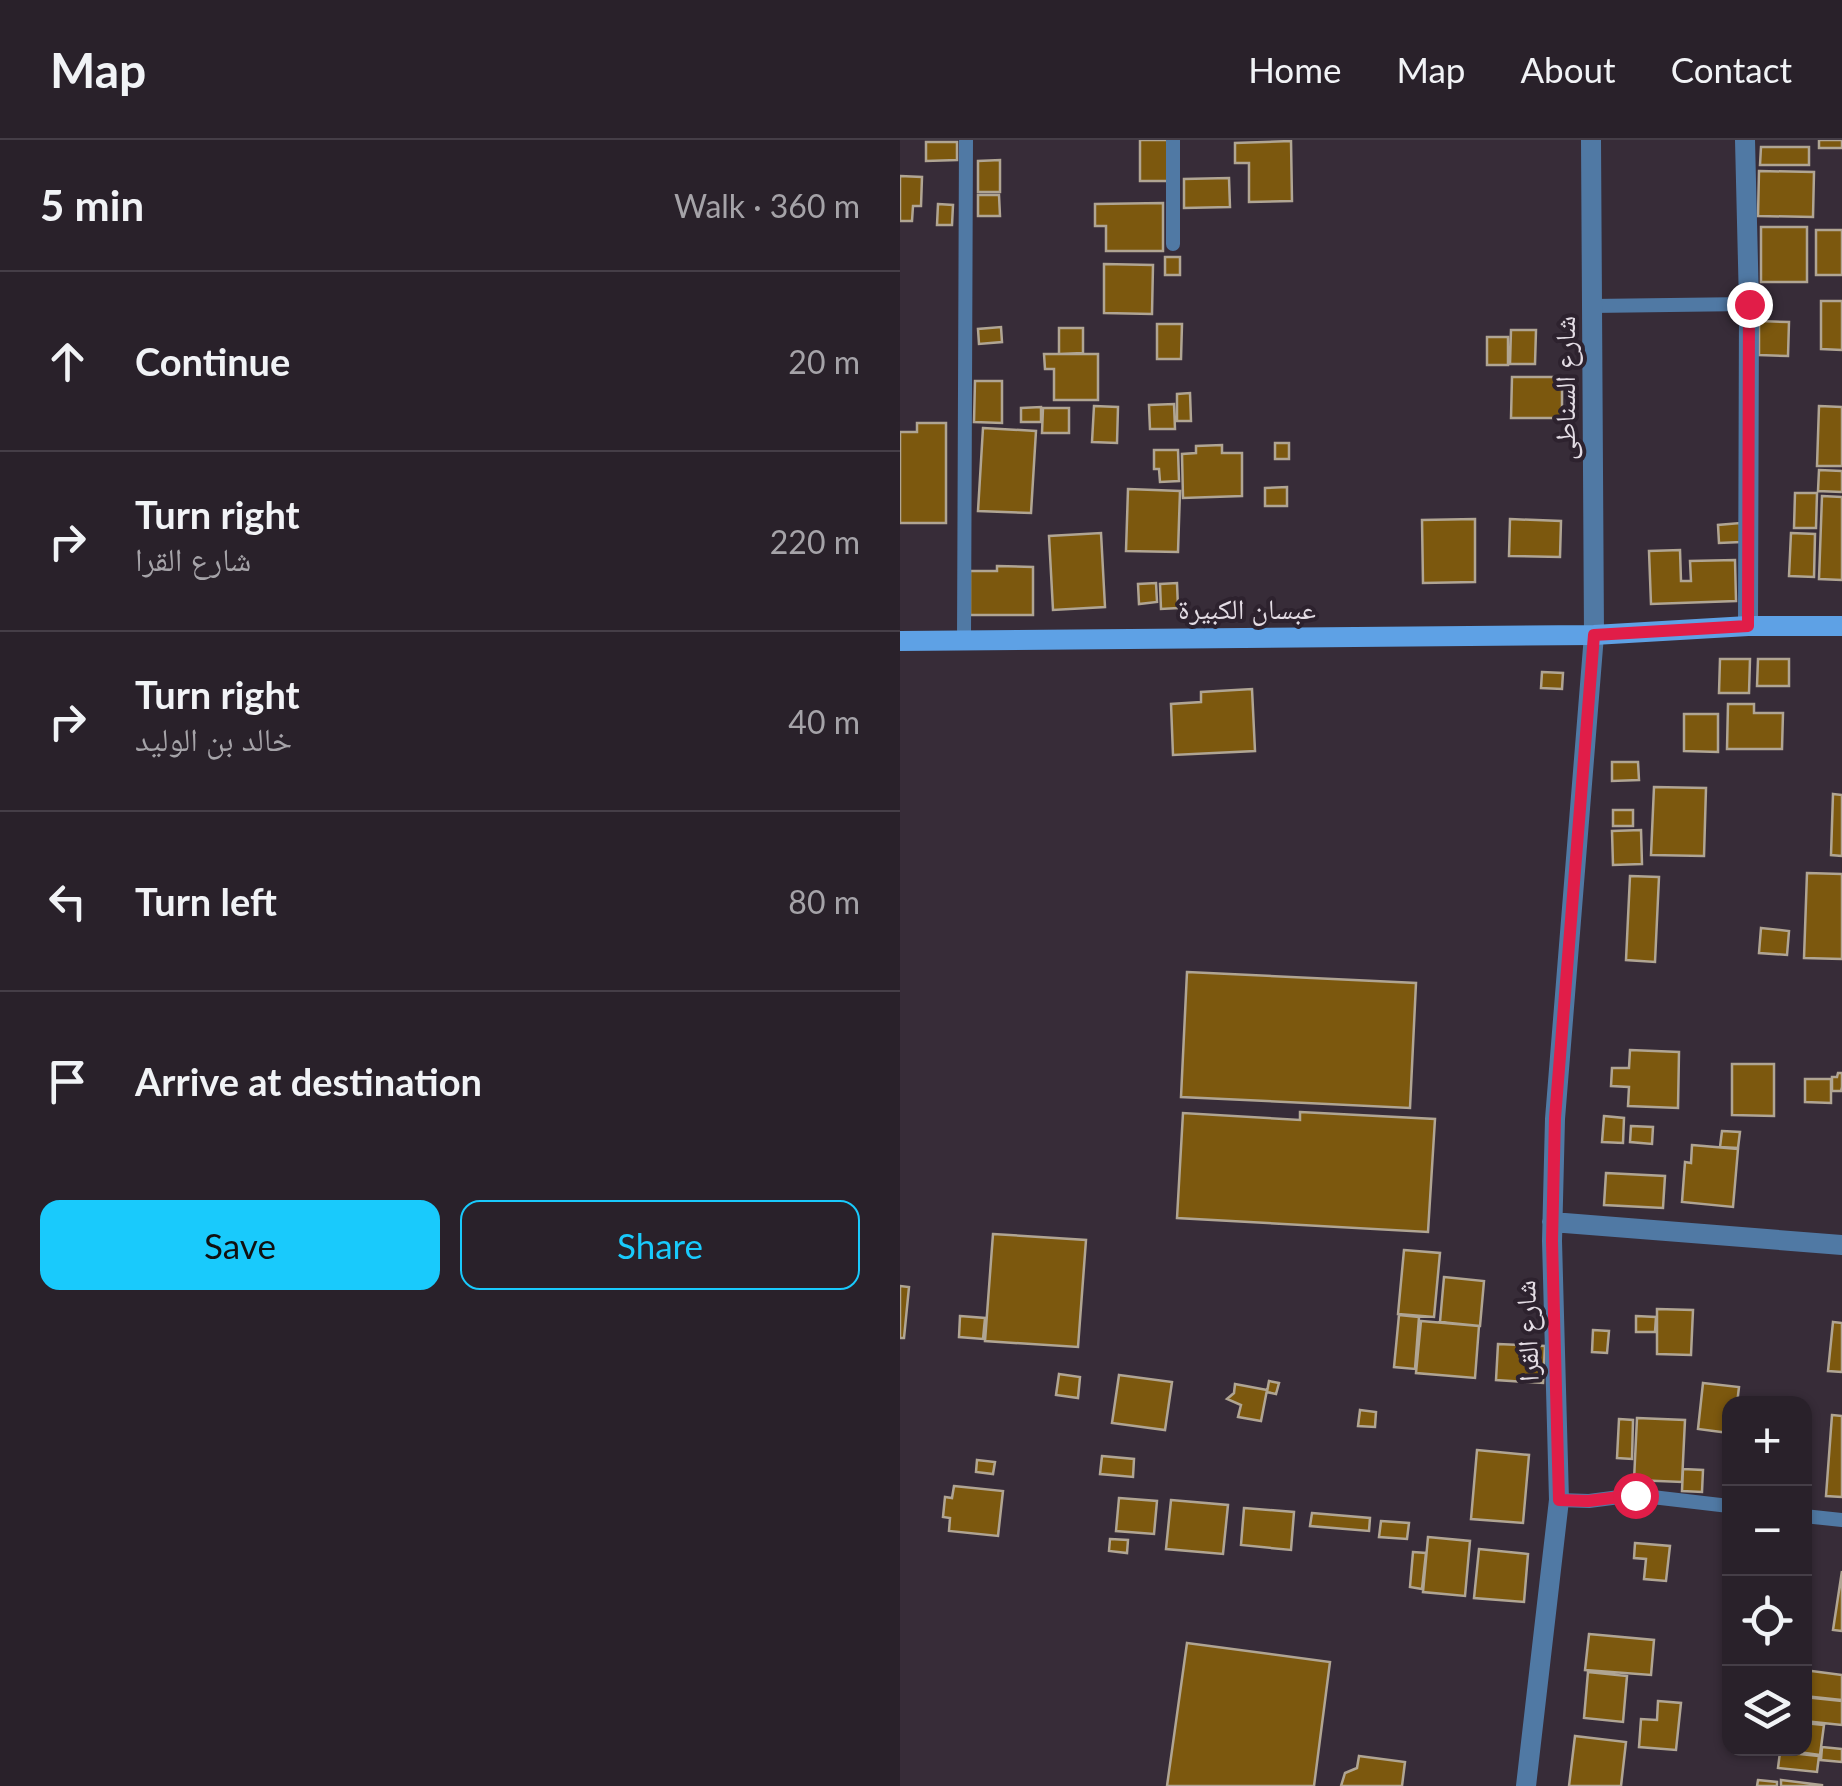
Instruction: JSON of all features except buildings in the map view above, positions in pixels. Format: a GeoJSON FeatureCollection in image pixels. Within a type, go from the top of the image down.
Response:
{"type":"FeatureCollection","features":[{"type":"Feature","properties":{"kind":"main road","name":"عبسان الكبيرة"},"geometry":{"type":"LineString","coordinates":[[900,641],[1594,635],[1748,626],[1842,626]]}},
{"type":"Feature","properties":{"kind":"street","name":"شارع السناطى"},"geometry":{"type":"LineString","coordinates":[[1591,140],[1594,635]]}},
{"type":"Feature","properties":{"kind":"street"},"geometry":{"type":"LineString","coordinates":[[1745,140],[1748,626]]}},
{"type":"Feature","properties":{"kind":"street","name":"شارع القرا"},"geometry":{"type":"LineString","coordinates":[[1526,1786],[1559,1500],[1552,1222],[1555,1118],[1594,635]]}},
{"type":"Feature","properties":{"kind":"street"},"geometry":{"type":"LineString","coordinates":[[1552,1222],[1842,1246]]}},
{"type":"Feature","properties":{"kind":"lane"},"geometry":{"type":"LineString","coordinates":[[964,639],[966,140]]}},
{"type":"Feature","properties":{"kind":"lane"},"geometry":{"type":"LineString","coordinates":[[1173,244],[1174,140]]}},
{"type":"Feature","properties":{"kind":"lane"},"geometry":{"type":"LineString","coordinates":[[1592,306],[1749,304]]}},
{"type":"Feature","properties":{"kind":"lane"},"geometry":{"type":"LineString","coordinates":[[1559,1500],[1635,1495],[1722,1505]]}},
{"type":"Feature","properties":{"kind":"lane"},"geometry":{"type":"LineString","coordinates":[[1812,1517],[1842,1520]]}},
{"type":"Feature","properties":{"kind":"route"},"geometry":{"type":"LineString","coordinates":[[1635,1495],[1559,1500],[1552,1241],[1555,1118],[1594,635],[1748,626],[1749,304]]}}]}
